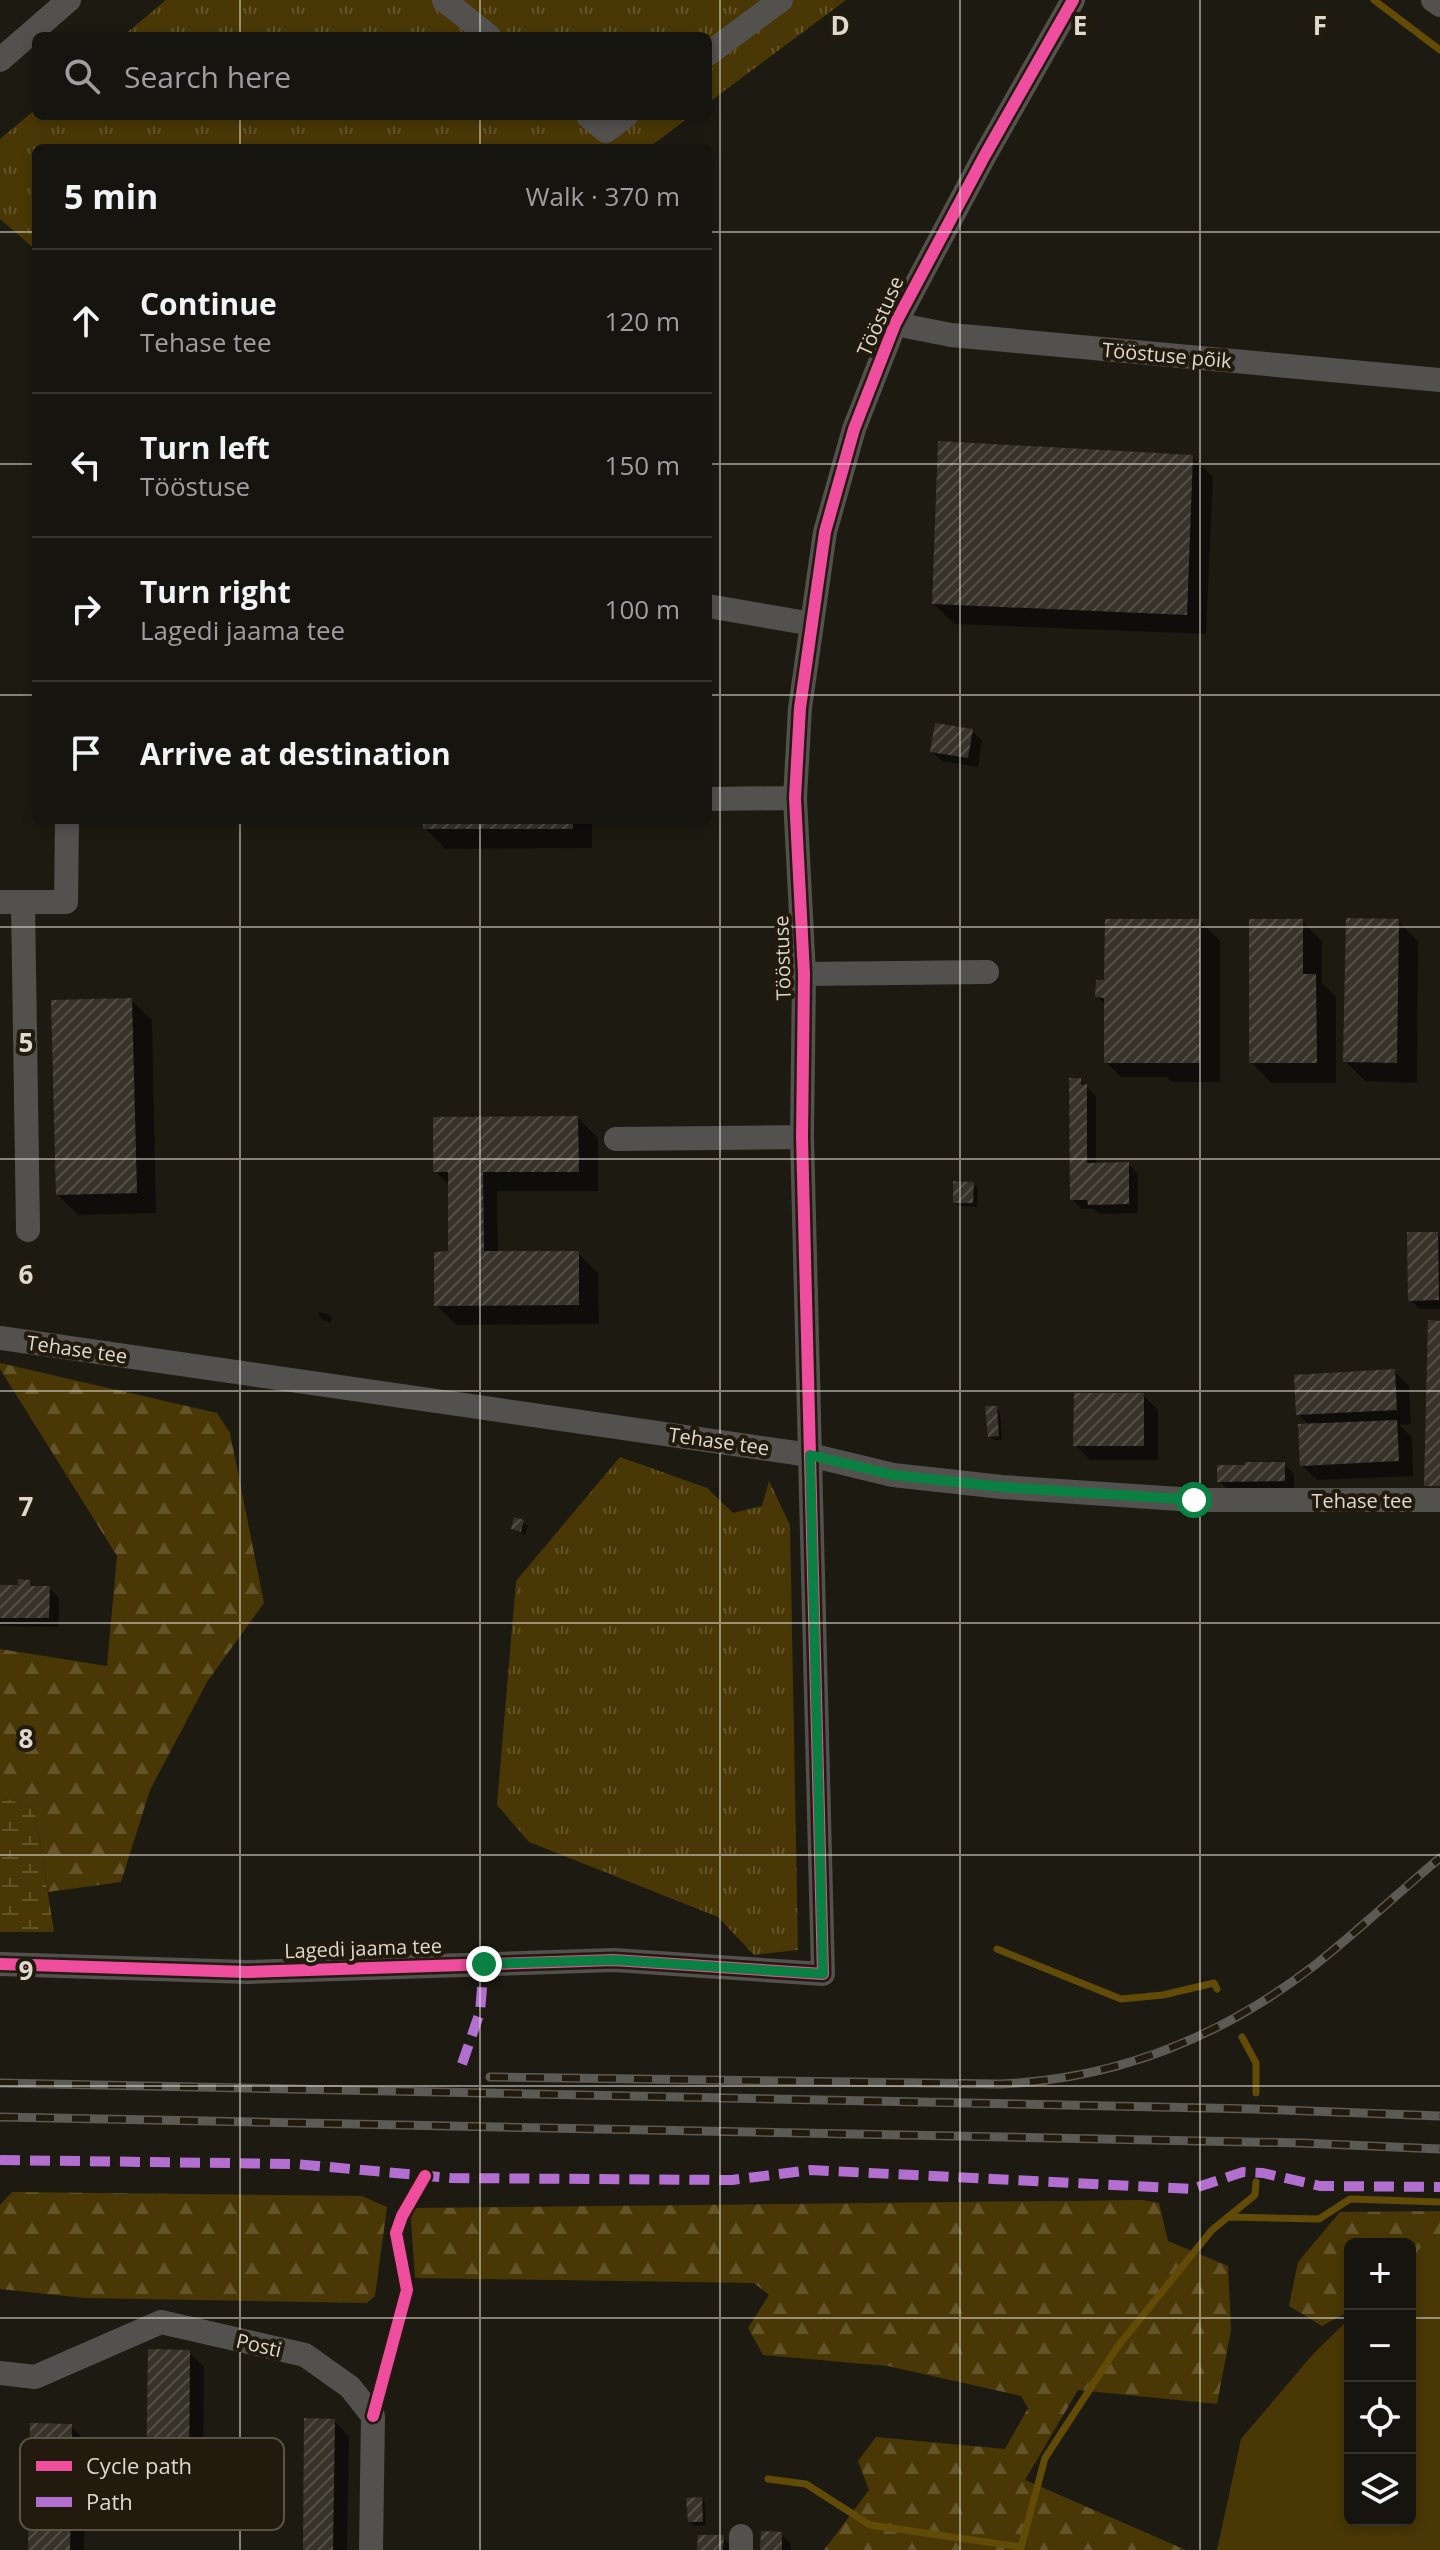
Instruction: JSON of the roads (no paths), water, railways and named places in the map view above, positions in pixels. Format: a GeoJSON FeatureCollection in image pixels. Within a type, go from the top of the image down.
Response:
{"type":"FeatureCollection","features":[{"type":"Feature","properties":{"kind":"street"},"geometry":{"type":"LineString","coordinates":[[32,32],[69,0]]}},
{"type":"Feature","properties":{"kind":"street"},"geometry":{"type":"LineString","coordinates":[[444,0],[484,32]]}},
{"type":"Feature","properties":{"kind":"street"},"geometry":{"type":"LineString","coordinates":[[712,51],[781,0]]}},
{"type":"Feature","properties":{"kind":"street","name":"Tööstuse"},"geometry":{"type":"LineString","coordinates":[[823,1974],[802,1137],[804,974],[795,798],[800,708],[825,532],[854,429],[895,324],[985,155],[1073,0]]}},
{"type":"Feature","properties":{"kind":"street"},"geometry":{"type":"LineString","coordinates":[[1433,0],[1440,5]]}},
{"type":"Feature","properties":{"kind":"street"},"geometry":{"type":"LineString","coordinates":[[0,60],[32,32]]}},
{"type":"Feature","properties":{"kind":"street"},"geometry":{"type":"LineString","coordinates":[[593,120],[606,131],[621,120]]}},
{"type":"Feature","properties":{"kind":"street","name":"Tööstuse põik"},"geometry":{"type":"LineString","coordinates":[[895,324],[951,335],[1440,380]]}},
{"type":"Feature","properties":{"kind":"street"},"geometry":{"type":"LineString","coordinates":[[712,607],[812,624]]}},
{"type":"Feature","properties":{"kind":"street"},"geometry":{"type":"LineString","coordinates":[[712,799],[795,798]]}},
{"type":"Feature","properties":{"kind":"street"},"geometry":{"type":"LineString","coordinates":[[28,1230],[11,902],[66,902],[67,824]]}},
{"type":"Feature","properties":{"kind":"street"},"geometry":{"type":"LineString","coordinates":[[804,974],[987,972]]}},
{"type":"Feature","properties":{"kind":"street"},"geometry":{"type":"LineString","coordinates":[[616,1139],[802,1137]]}},
{"type":"Feature","properties":{"kind":"street","name":"Tehase tee"},"geometry":{"type":"LineString","coordinates":[[0,1338],[810,1455],[893,1475],[1002,1487],[1194,1500],[1440,1500]]}},
{"type":"Feature","properties":{"kind":"street","name":"Lagedi jaama tee"},"geometry":{"type":"LineString","coordinates":[[0,1964],[247,1972],[614,1960],[823,1974]]}},
{"type":"Feature","properties":{"kind":"street","name":"Posti"},"geometry":{"type":"LineString","coordinates":[[0,2373],[35,2377],[161,2322],[305,2355],[350,2387],[373,2416],[371,2550]]}},
{"type":"Feature","properties":{"kind":"waterway"},"geometry":{"type":"LineString","coordinates":[[1374,0],[1440,50]]}},
{"type":"Feature","properties":{"kind":"waterway"},"geometry":{"type":"LineString","coordinates":[[997,1949],[1121,1999],[1163,1995],[1214,1983],[1217,1989]]}},
{"type":"Feature","properties":{"kind":"waterway"},"geometry":{"type":"LineString","coordinates":[[1242,2037],[1256,2063],[1256,2093]]}},
{"type":"Feature","properties":{"kind":"waterway"},"geometry":{"type":"LineString","coordinates":[[768,2479],[806,2484],[870,2525],[1021,2547],[1045,2458],[1118,2346],[1212,2230],[1255,2195],[1256,2182]]}},
{"type":"Feature","properties":{"kind":"waterway"},"geometry":{"type":"LineString","coordinates":[[1228,2217],[1319,2219],[1350,2199],[1440,2202]]}},
{"type":"Feature","properties":{"kind":"railway"},"geometry":{"type":"LineString","coordinates":[[490,2077],[1001,2084],[1086,2073],[1167,2049],[1243,2013],[1315,1965],[1440,1858]]}},
{"type":"Feature","properties":{"kind":"railway"},"geometry":{"type":"LineString","coordinates":[[0,2083],[1254,2109],[1440,2116]]}},
{"type":"Feature","properties":{"kind":"railway"},"geometry":{"type":"LineString","coordinates":[[0,2117],[1302,2143],[1440,2149]]}}]}
